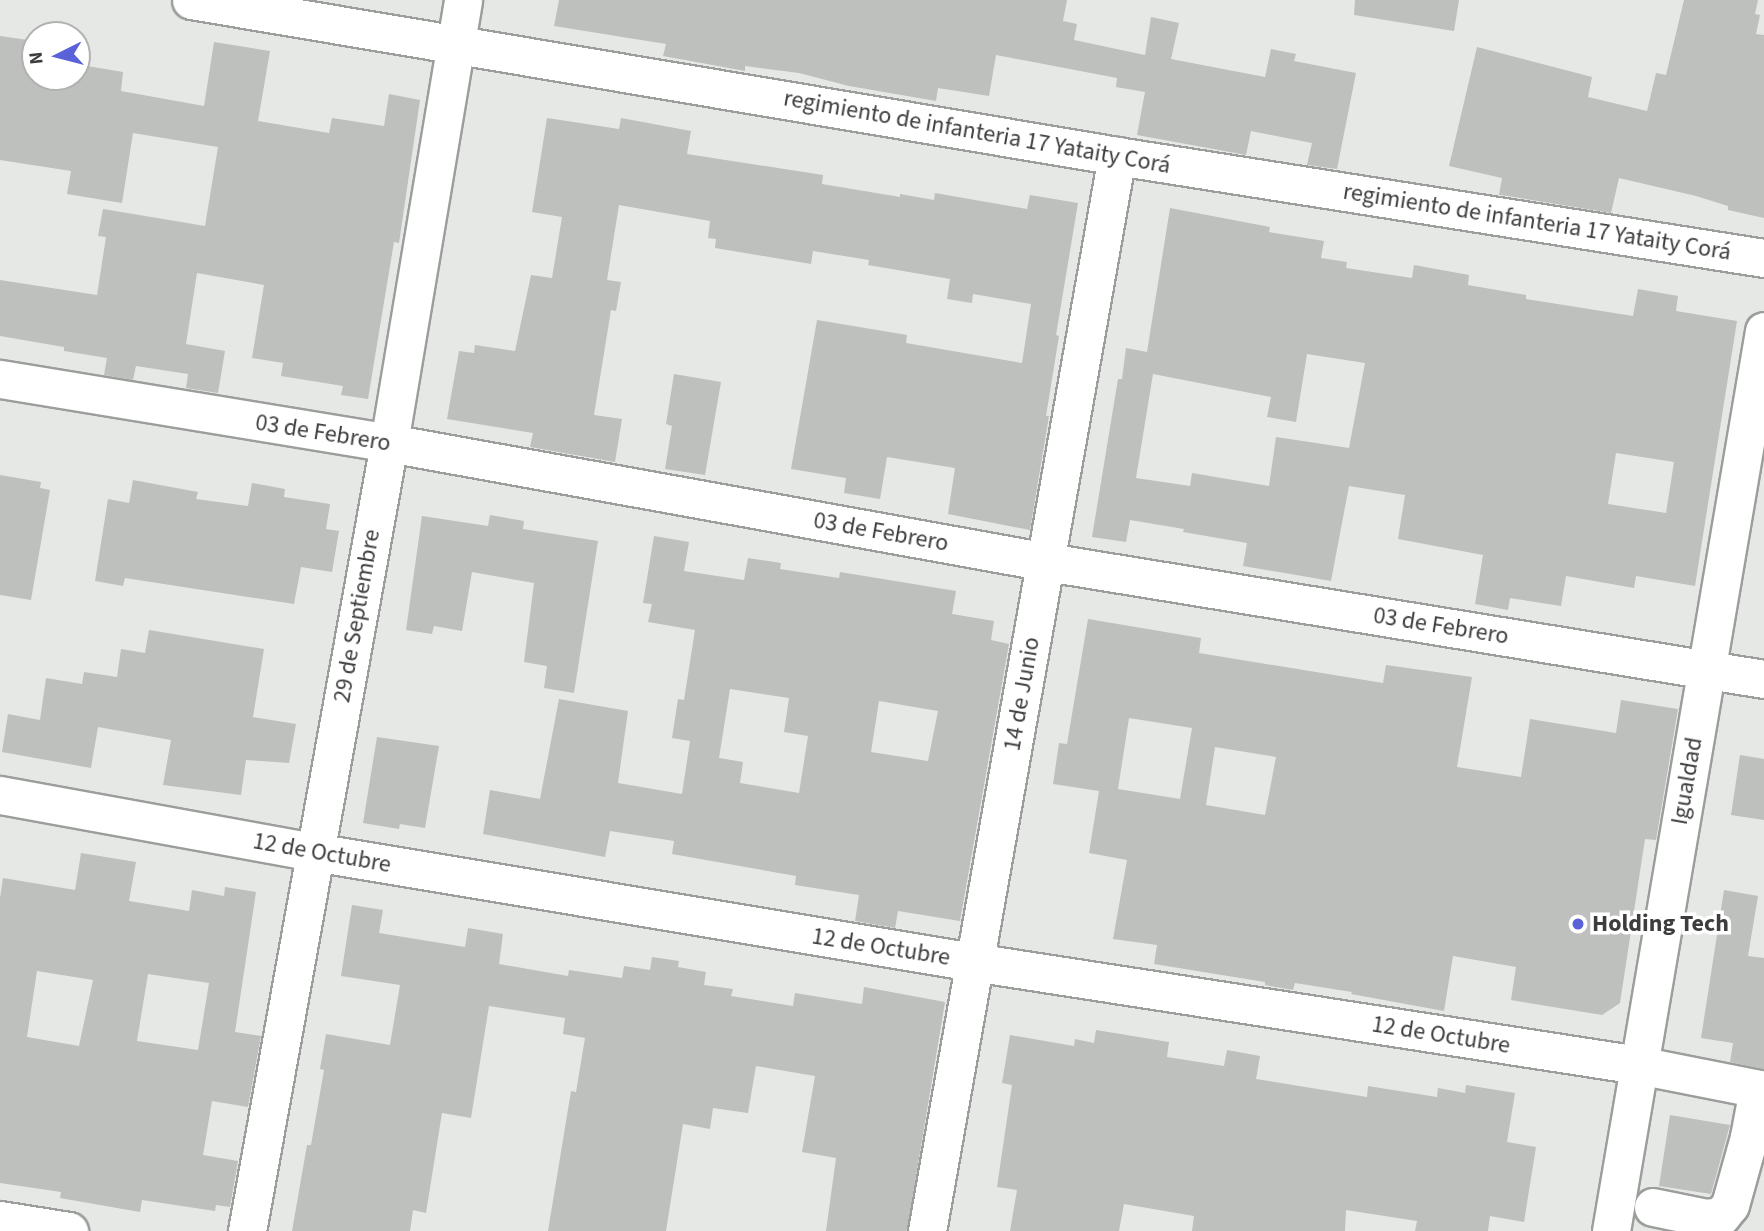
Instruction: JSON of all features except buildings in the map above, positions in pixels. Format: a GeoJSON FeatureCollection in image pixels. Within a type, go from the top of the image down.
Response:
{"type":"FeatureCollection","features":[{"type":"Feature","properties":{"kind":"street","name":"regimiento de infanteria 17 Yataity Corá"},"geometry":{"type":"LineString","coordinates":[[191,0],[455,42],[1117,156],[1764,258]]}},
{"type":"Feature","properties":{"kind":"street","name":"29 de Septiembre"},"geometry":{"type":"LineString","coordinates":[[247,1231],[389,443],[463,0]]}},
{"type":"Feature","properties":{"kind":"street","name":"14 de Junio"},"geometry":{"type":"LineString","coordinates":[[927,1231],[1117,156]]}},
{"type":"Feature","properties":{"kind":"street","name":"Igualdad"},"geometry":{"type":"LineString","coordinates":[[1611,1231],[1764,331]]}},
{"type":"Feature","properties":{"kind":"street","name":"03 de Febrero"},"geometry":{"type":"LineString","coordinates":[[0,379],[389,443],[1046,562],[1764,679]]}},
{"type":"Feature","properties":{"kind":"street","name":"12 de Octubre"},"geometry":{"type":"LineString","coordinates":[[0,795],[314,852],[974,962],[1638,1065],[1761,1089]]}},
{"type":"Feature","properties":{"kind":"street"},"geometry":{"type":"LineString","coordinates":[[1653,1208],[1706,1218],[1721,1216],[1730,1205],[1761,1089]]}},
{"type":"Feature","properties":{"kind":"street"},"geometry":{"type":"LineString","coordinates":[[0,1220],[69,1231]]}},
{"type":"Feature","properties":{"kind":"place","name":"Holding Tech"},"geometry":{"type":"Point","coordinates":[1578,924]}}]}
